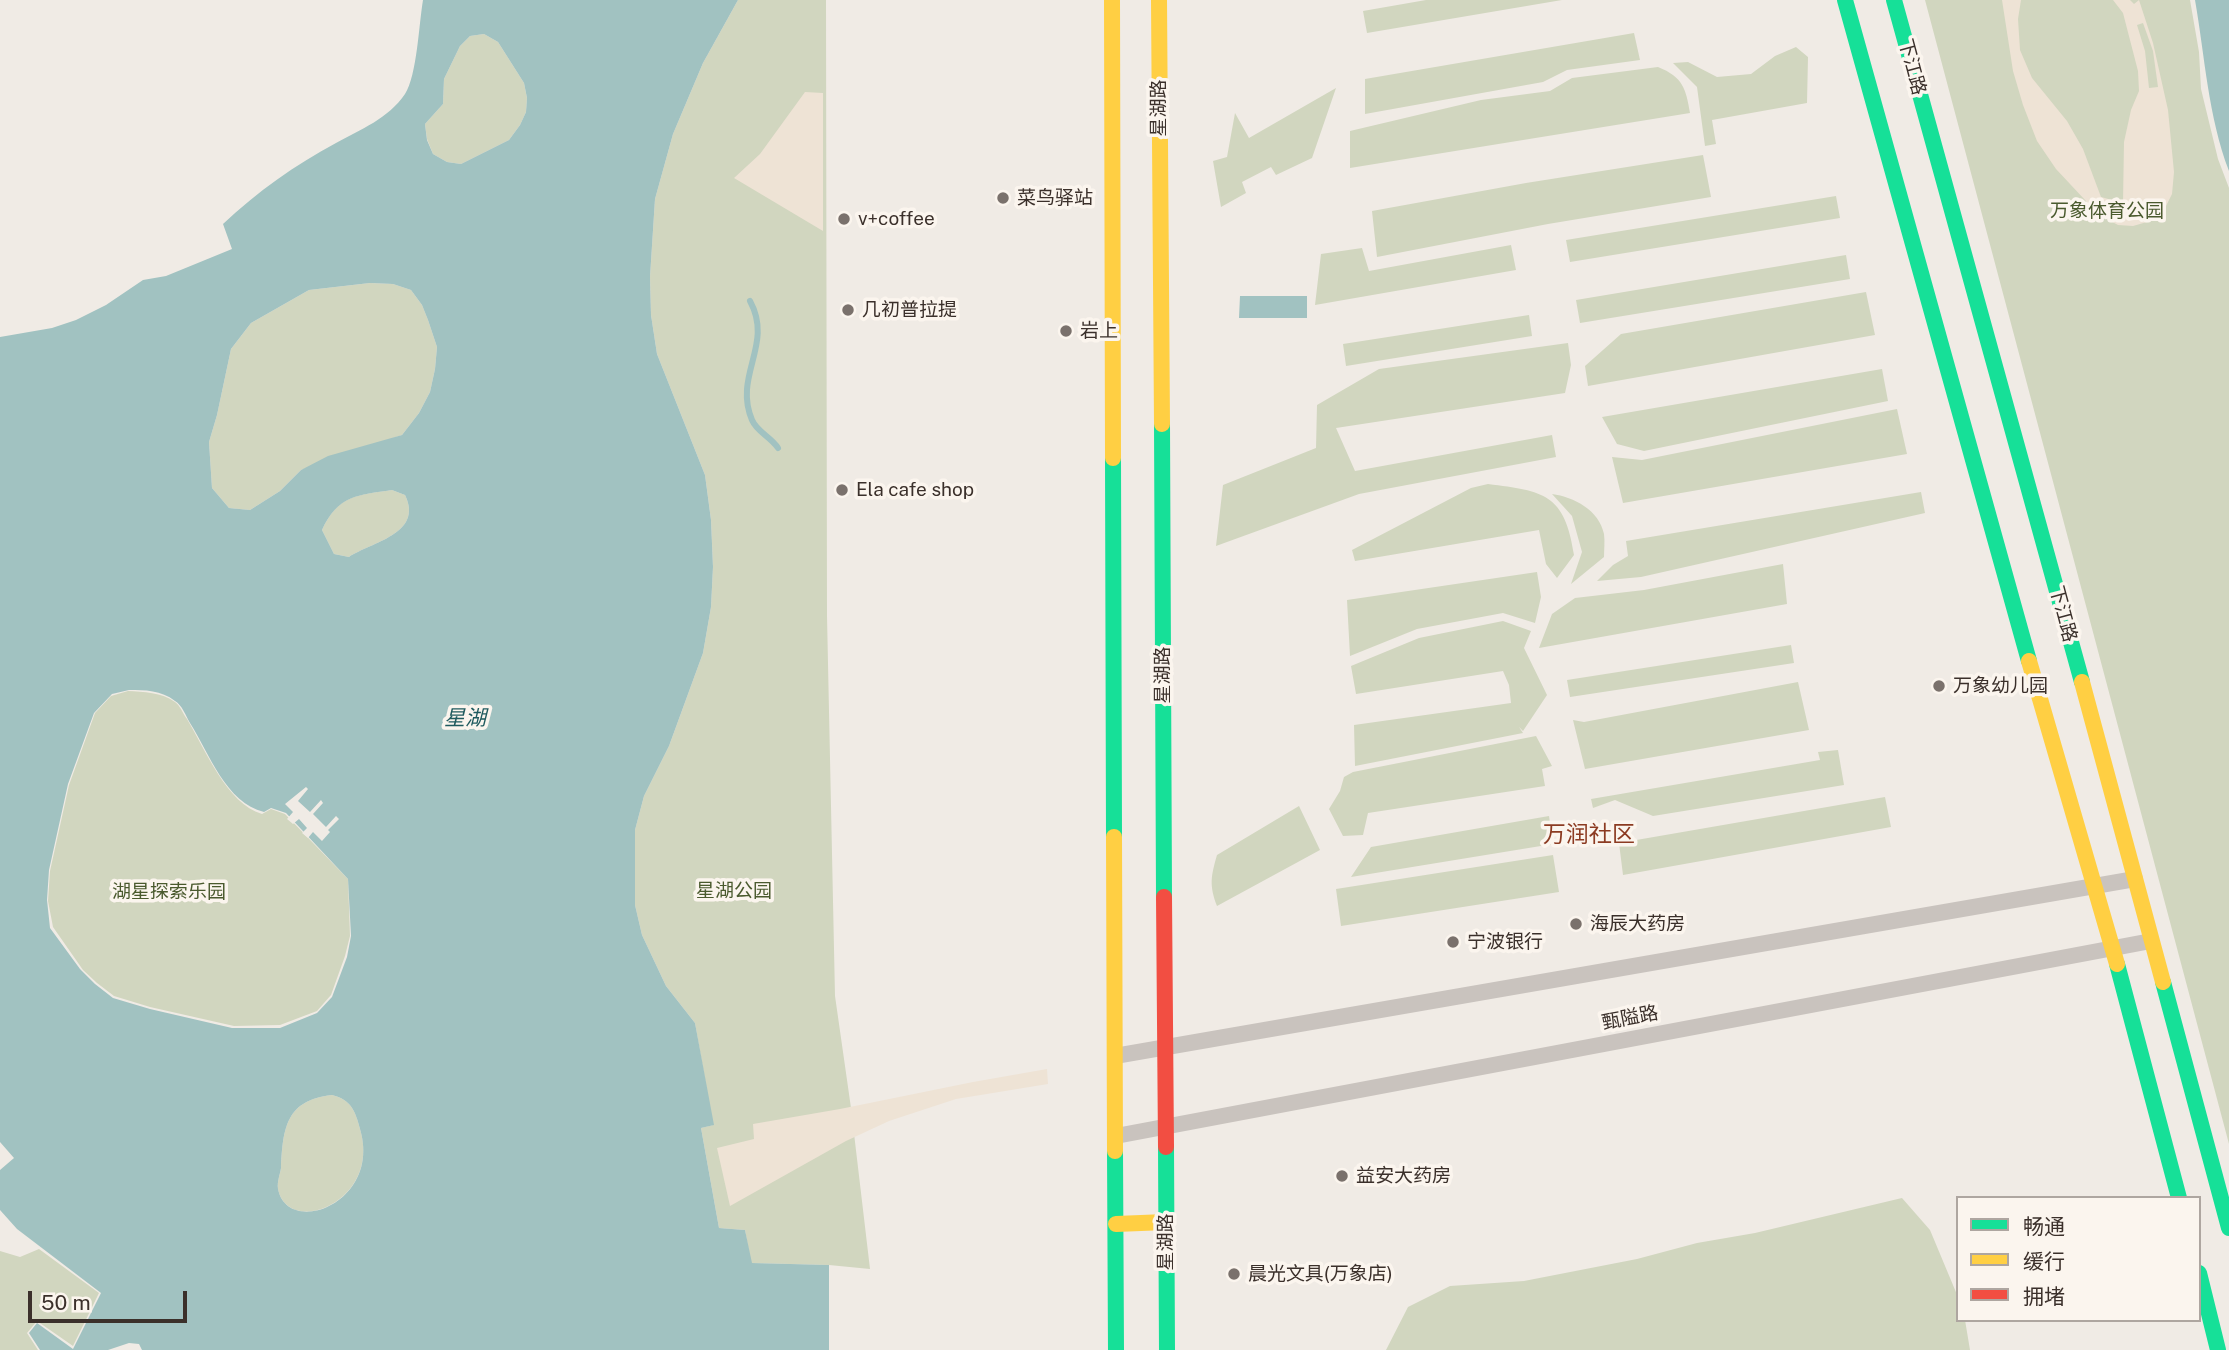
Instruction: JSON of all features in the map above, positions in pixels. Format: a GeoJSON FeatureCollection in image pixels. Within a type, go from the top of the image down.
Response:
{"type":"FeatureCollection","features":[{"type":"Feature","properties":{"kind":"street"},"geometry":{"type":"LineString","coordinates":[[1112,0],[1116,1350]]}},
{"type":"Feature","properties":{"kind":"street","name":"星湖路"},"geometry":{"type":"LineString","coordinates":[[1159,0],[1167,1350]]}},
{"type":"Feature","properties":{"kind":"street"},"geometry":{"type":"LineString","coordinates":[[1845,0],[1983,501],[2112,948],[2178,1196]]}},
{"type":"Feature","properties":{"kind":"street","name":"下江路"},"geometry":{"type":"LineString","coordinates":[[1894,0],[2136,879],[2229,1228]]}},
{"type":"Feature","properties":{"kind":"street"},"geometry":{"type":"LineString","coordinates":[[1115,1056],[2136,879]]}},
{"type":"Feature","properties":{"kind":"street","name":"甄隘路"},"geometry":{"type":"LineString","coordinates":[[1116,1136],[2151,941]]}},
{"type":"Feature","properties":{"kind":"street"},"geometry":{"type":"LineString","coordinates":[[1116,1224],[1166,1222]]}},
{"type":"Feature","properties":{"kind":"street"},"geometry":{"type":"LineString","coordinates":[[2201,1281],[2218,1350]]}},
{"type":"Feature","properties":{"kind":"green space","name":"星湖公园"},"geometry":{"type":"Polygon","coordinates":[[[738,0],[826,0],[827,616],[835,996],[870,1269],[751,1263],[745,1230],[719,1228],[701,1128],[713,1125],[695,1023],[666,986],[642,935],[635,905],[635,830],[644,796],[669,746],[703,653],[711,607],[713,567],[705,475],[657,354],[651,315],[650,277],[655,199],[673,134],[703,63],[738,0]]]}},
{"type":"Feature","properties":{"kind":"green space"},"geometry":{"type":"Polygon","coordinates":[[[1426,0],[1562,0],[1367,33],[1363,11],[1426,0]]]}},
{"type":"Feature","properties":{"kind":"green space","name":"万象体育公园"},"geometry":{"type":"Polygon","coordinates":[[[1925,0],[2190,0],[2199,52],[2201,89],[2218,159],[2229,188],[2229,1144],[1925,0]]]}},
{"type":"Feature","properties":{"kind":"green space"},"geometry":{"type":"Polygon","coordinates":[[[1634,33],[1640,60],[1567,70],[1543,82],[1365,114],[1365,79],[1634,33]]]}},
{"type":"Feature","properties":{"kind":"green space"},"geometry":{"type":"Polygon","coordinates":[[[484,34],[498,42],[524,83],[526,112],[509,140],[461,164],[447,162],[433,154],[425,124],[443,104],[444,79],[460,46],[470,36],[484,34]]]}},
{"type":"Feature","properties":{"kind":"green space"},"geometry":{"type":"Polygon","coordinates":[[[1796,47],[1808,57],[1807,103],[1712,120],[1716,144],[1705,146],[1697,87],[1673,63],[1688,62],[1717,77],[1751,74],[1775,56],[1796,47]]]}},
{"type":"Feature","properties":{"kind":"green space"},"geometry":{"type":"Polygon","coordinates":[[[1658,67],[1673,75],[1682,85],[1690,113],[1350,168],[1350,131],[1481,100],[1550,91],[1572,78],[1658,67]]]}},
{"type":"Feature","properties":{"kind":"green space"},"geometry":{"type":"Polygon","coordinates":[[[1336,88],[1312,158],[1276,175],[1271,167],[1242,182],[1246,193],[1221,207],[1213,161],[1227,157],[1235,113],[1249,138],[1336,88]]]}},
{"type":"Feature","properties":{"kind":"green space"},"geometry":{"type":"Polygon","coordinates":[[[1703,155],[1711,197],[1548,224],[1377,257],[1372,211],[1703,155]]]}},
{"type":"Feature","properties":{"kind":"green space"},"geometry":{"type":"Polygon","coordinates":[[[1836,196],[1840,218],[1570,262],[1566,240],[1836,196]]]}},
{"type":"Feature","properties":{"kind":"green space"},"geometry":{"type":"Polygon","coordinates":[[[1511,245],[1516,270],[1315,305],[1321,254],[1362,248],[1369,271],[1511,245]]]}},
{"type":"Feature","properties":{"kind":"green space"},"geometry":{"type":"Polygon","coordinates":[[[1846,255],[1850,279],[1580,323],[1576,300],[1846,255]]]}},
{"type":"Feature","properties":{"kind":"green space"},"geometry":{"type":"Polygon","coordinates":[[[370,283],[393,284],[411,290],[422,305],[428,320],[437,347],[435,369],[430,392],[419,413],[402,435],[301,470],[280,491],[250,510],[229,508],[212,488],[209,442],[231,349],[251,323],[309,290],[370,283]]]}},
{"type":"Feature","properties":{"kind":"green space"},"geometry":{"type":"Polygon","coordinates":[[[1866,292],[1875,335],[1588,386],[1585,366],[1621,334],[1866,292]]]}},
{"type":"Feature","properties":{"kind":"green space"},"geometry":{"type":"Polygon","coordinates":[[[1529,315],[1532,336],[1346,366],[1343,344],[1529,315]]]}},
{"type":"Feature","properties":{"kind":"green space"},"geometry":{"type":"Polygon","coordinates":[[[1568,343],[1571,365],[1565,393],[1336,428],[1355,471],[1552,435],[1556,457],[1359,494],[1216,546],[1223,485],[1316,448],[1317,405],[1379,369],[1568,343]]]}},
{"type":"Feature","properties":{"kind":"green space"},"geometry":{"type":"Polygon","coordinates":[[[1882,369],[1888,401],[1644,451],[1617,444],[1602,417],[1882,369]]]}},
{"type":"Feature","properties":{"kind":"green space"},"geometry":{"type":"Polygon","coordinates":[[[1897,409],[1907,454],[1623,503],[1612,457],[1642,460],[1897,409]]]}},
{"type":"Feature","properties":{"kind":"green space"},"geometry":{"type":"Polygon","coordinates":[[[1488,484],[1537,493],[1558,508],[1565,519],[1574,555],[1557,578],[1546,564],[1539,530],[1355,561],[1352,550],[1471,488],[1488,484]]]}},
{"type":"Feature","properties":{"kind":"green space"},"geometry":{"type":"Polygon","coordinates":[[[392,490],[405,495],[409,508],[407,519],[401,528],[349,557],[334,554],[322,530],[335,510],[350,499],[392,490]]]}},
{"type":"Feature","properties":{"kind":"green space"},"geometry":{"type":"Polygon","coordinates":[[[1921,492],[1925,513],[1641,577],[1597,581],[1613,565],[1628,556],[1626,541],[1921,492]]]}},
{"type":"Feature","properties":{"kind":"green space"},"geometry":{"type":"Polygon","coordinates":[[[1552,494],[1569,498],[1584,506],[1597,518],[1604,534],[1604,557],[1571,584],[1582,552],[1572,516],[1552,494]]]}},
{"type":"Feature","properties":{"kind":"green space"},"geometry":{"type":"Polygon","coordinates":[[[1783,564],[1787,604],[1539,648],[1552,614],[1575,598],[1644,590],[1783,564]]]}},
{"type":"Feature","properties":{"kind":"green space"},"geometry":{"type":"Polygon","coordinates":[[[1537,572],[1541,597],[1535,623],[1503,613],[1417,629],[1350,656],[1347,600],[1537,572]]]}},
{"type":"Feature","properties":{"kind":"green space"},"geometry":{"type":"Polygon","coordinates":[[[1503,621],[1531,631],[1524,648],[1547,695],[1523,731],[1519,727],[1523,733],[1355,766],[1354,725],[1511,703],[1509,685],[1503,671],[1356,694],[1351,666],[1419,638],[1503,621]]]}},
{"type":"Feature","properties":{"kind":"green space"},"geometry":{"type":"Polygon","coordinates":[[[1791,645],[1794,663],[1570,697],[1567,680],[1791,645]]]}},
{"type":"Feature","properties":{"kind":"green space"},"geometry":{"type":"Polygon","coordinates":[[[1798,682],[1809,730],[1585,769],[1573,720],[1584,722],[1798,682]]]}},
{"type":"Feature","properties":{"kind":"green space","name":"湖星探索乐园"},"geometry":{"type":"Polygon","coordinates":[[[128,691],[158,694],[177,703],[218,774],[238,799],[262,814],[271,809],[285,814],[348,879],[350,936],[331,995],[317,1011],[280,1025],[234,1026],[114,996],[83,970],[53,927],[48,901],[50,871],[69,785],[95,713],[111,696],[128,691]]]}},
{"type":"Feature","properties":{"kind":"green space"},"geometry":{"type":"Polygon","coordinates":[[[1536,736],[1552,766],[1542,769],[1545,786],[1368,813],[1363,835],[1343,836],[1329,809],[1340,791],[1344,777],[1353,772],[1536,736]]]}},
{"type":"Feature","properties":{"kind":"green space"},"geometry":{"type":"Polygon","coordinates":[[[1838,750],[1844,785],[1653,816],[1615,800],[1593,808],[1591,799],[1820,760],[1818,752],[1838,750]]]}},
{"type":"Feature","properties":{"kind":"green space"},"geometry":{"type":"Polygon","coordinates":[[[1885,797],[1891,827],[1623,875],[1619,843],[1885,797]]]}},
{"type":"Feature","properties":{"kind":"green space"},"geometry":{"type":"Polygon","coordinates":[[[1299,806],[1320,850],[1217,906],[1212,880],[1217,855],[1299,806]]]}},
{"type":"Feature","properties":{"kind":"green space"},"geometry":{"type":"Polygon","coordinates":[[[1549,816],[1553,844],[1351,877],[1371,847],[1549,816]]]}},
{"type":"Feature","properties":{"kind":"green space"},"geometry":{"type":"Polygon","coordinates":[[[1553,855],[1559,892],[1341,926],[1336,889],[1553,855]]]}},
{"type":"Feature","properties":{"kind":"green space"},"geometry":{"type":"Polygon","coordinates":[[[332,1095],[348,1103],[358,1122],[363,1155],[358,1176],[346,1193],[331,1205],[314,1211],[298,1211],[285,1203],[278,1189],[286,1129],[290,1118],[305,1103],[332,1095]]]}},
{"type":"Feature","properties":{"kind":"green space"},"geometry":{"type":"Polygon","coordinates":[[[1902,1198],[1930,1230],[1956,1292],[1956,1322],[1965,1322],[1970,1350],[1386,1350],[1408,1307],[1450,1286],[1524,1281],[1755,1233],[1902,1198]]]}},
{"type":"Feature","properties":{"kind":"green space"},"geometry":{"type":"Polygon","coordinates":[[[39,1249],[99,1293],[73,1346],[37,1321],[27,1333],[38,1350],[0,1350],[0,1251],[20,1257],[39,1249]]]}},
{"type":"Feature","properties":{"kind":"shaded area"},"geometry":{"type":"Polygon","coordinates":[[[2002,0],[2021,0],[2018,19],[2020,50],[2032,78],[2067,121],[2083,149],[2101,197],[2123,203],[2124,142],[2131,110],[2139,91],[2138,71],[2123,13],[2113,0],[2130,0],[2134,4],[2139,0],[2153,43],[2168,110],[2174,172],[2172,194],[2165,208],[2147,222],[2133,226],[2118,225],[2099,215],[2056,169],[2037,141],[2013,71],[2002,0]],[[2143,23],[2137,25],[2145,51],[2149,88],[2158,87],[2153,51],[2143,23]]]}},
{"type":"Feature","properties":{"kind":"shaded area"},"geometry":{"type":"Polygon","coordinates":[[[805,92],[823,93],[823,231],[734,178],[760,154],[805,92]]]}},
{"type":"Feature","properties":{"kind":"shaded area"},"geometry":{"type":"Polygon","coordinates":[[[1047,1069],[1048,1084],[956,1099],[889,1121],[846,1141],[730,1206],[717,1148],[754,1139],[753,1124],[1047,1069]]]}},
{"type":"Feature","properties":{"kind":"water","name":"星湖"},"geometry":{"type":"Polygon","coordinates":[[[423,0],[738,0],[703,63],[673,134],[655,199],[650,277],[651,315],[657,354],[705,475],[713,567],[711,607],[703,653],[669,746],[644,796],[635,830],[635,905],[642,935],[666,986],[695,1023],[714,1125],[701,1128],[719,1228],[745,1230],[752,1263],[829,1265],[829,1350],[142,1350],[139,1344],[129,1343],[108,1350],[40,1350],[29,1333],[37,1323],[73,1349],[101,1293],[17,1229],[0,1210],[0,1170],[14,1158],[0,1142],[0,337],[52,328],[76,320],[106,305],[143,280],[166,276],[232,249],[223,224],[236,212],[291,170],[374,123],[391,110],[405,94],[417,49],[423,0]],[[484,34],[470,36],[460,46],[444,79],[443,104],[425,124],[427,140],[433,154],[447,162],[461,164],[509,140],[526,112],[527,98],[524,83],[498,42],[484,34]],[[370,283],[309,290],[251,323],[231,349],[209,442],[212,488],[229,508],[250,510],[280,491],[301,470],[328,456],[402,435],[419,413],[430,392],[437,347],[422,305],[411,290],[393,284],[370,283]],[[392,490],[359,496],[342,503],[328,518],[322,530],[334,554],[349,557],[392,535],[407,519],[409,508],[405,495],[392,490]],[[129,690],[112,694],[94,713],[68,784],[49,870],[47,900],[50,928],[80,969],[113,998],[232,1028],[280,1028],[317,1013],[332,997],[347,957],[351,936],[348,879],[286,813],[271,808],[264,812],[239,799],[220,775],[182,708],[170,697],[153,691],[129,690]],[[332,1095],[305,1103],[290,1118],[286,1129],[278,1189],[285,1204],[298,1211],[314,1211],[331,1205],[346,1193],[358,1176],[363,1155],[358,1122],[348,1103],[332,1095]]]}},
{"type":"Feature","properties":{"kind":"water"},"geometry":{"type":"Polygon","coordinates":[[[2195,0],[2229,0],[2229,171],[2216,129],[2195,0]]]}},
{"type":"Feature","properties":{"kind":"water"},"geometry":{"type":"Polygon","coordinates":[[[1240,296],[1307,296],[1307,318],[1239,318],[1240,296]]]}},
{"type":"Feature","properties":{"kind":"pier"},"geometry":{"type":"Polygon","coordinates":[[[306,787],[308,789],[298,801],[310,812],[321,800],[323,803],[313,814],[326,827],[336,816],[339,819],[322,841],[313,832],[308,838],[302,833],[307,828],[299,819],[293,824],[287,819],[293,812],[285,804],[306,787]]]}},
{"type":"Feature","properties":{"kind":"waterway"},"geometry":{"type":"LineString","coordinates":[[750,301],[758,332],[749,374],[747,404],[754,424],[778,448]]}},
{"type":"Feature","properties":{"kind":"traffic: fast"},"geometry":{"type":"LineString","coordinates":[[1845,0],[2029,661]]}},
{"type":"Feature","properties":{"kind":"traffic: fast"},"geometry":{"type":"LineString","coordinates":[[1894,0],[2082,682]]}},
{"type":"Feature","properties":{"kind":"traffic: fast"},"geometry":{"type":"LineString","coordinates":[[1162,424],[1164,897]]}},
{"type":"Feature","properties":{"kind":"traffic: fast"},"geometry":{"type":"LineString","coordinates":[[1113,458],[1114,837]]}},
{"type":"Feature","properties":{"kind":"traffic: fast"},"geometry":{"type":"LineString","coordinates":[[2117,964],[2178,1196]]}},
{"type":"Feature","properties":{"kind":"traffic: fast"},"geometry":{"type":"LineString","coordinates":[[2163,982],[2229,1228]]}},
{"type":"Feature","properties":{"kind":"traffic: fast"},"geometry":{"type":"LineString","coordinates":[[1166,1147],[1167,1350]]}},
{"type":"Feature","properties":{"kind":"traffic: fast"},"geometry":{"type":"LineString","coordinates":[[1115,1151],[1116,1350]]}},
{"type":"Feature","properties":{"kind":"traffic: fast"},"geometry":{"type":"LineString","coordinates":[[2201,1281],[2218,1350]]}},
{"type":"Feature","properties":{"kind":"traffic: slow"},"geometry":{"type":"LineString","coordinates":[[1112,0],[1113,458]]}},
{"type":"Feature","properties":{"kind":"traffic: slow"},"geometry":{"type":"LineString","coordinates":[[1159,0],[1162,424]]}},
{"type":"Feature","properties":{"kind":"traffic: slow"},"geometry":{"type":"LineString","coordinates":[[2029,661],[2117,964]]}},
{"type":"Feature","properties":{"kind":"traffic: slow"},"geometry":{"type":"LineString","coordinates":[[2082,682],[2163,982]]}},
{"type":"Feature","properties":{"kind":"traffic: slow"},"geometry":{"type":"LineString","coordinates":[[1114,837],[1115,1151]]}},
{"type":"Feature","properties":{"kind":"traffic: slow"},"geometry":{"type":"LineString","coordinates":[[1116,1224],[1166,1222]]}},
{"type":"Feature","properties":{"kind":"traffic: jam"},"geometry":{"type":"LineString","coordinates":[[1164,897],[1166,1147]]}},
{"type":"Feature","properties":{"kind":"place","name":"菜鸟驿站"},"geometry":{"type":"Point","coordinates":[1003,198]}},
{"type":"Feature","properties":{"kind":"place","name":"v+coffee"},"geometry":{"type":"Point","coordinates":[844,219]}},
{"type":"Feature","properties":{"kind":"place","name":"几初普拉提"},"geometry":{"type":"Point","coordinates":[848,310]}},
{"type":"Feature","properties":{"kind":"place","name":"岩上"},"geometry":{"type":"Point","coordinates":[1066,331]}},
{"type":"Feature","properties":{"kind":"place","name":"Ela cafe shop"},"geometry":{"type":"Point","coordinates":[842,490]}},
{"type":"Feature","properties":{"kind":"place","name":"万象幼儿园"},"geometry":{"type":"Point","coordinates":[1939,686]}},
{"type":"Feature","properties":{"kind":"place","name":"海辰大药房"},"geometry":{"type":"Point","coordinates":[1576,924]}},
{"type":"Feature","properties":{"kind":"place","name":"宁波银行"},"geometry":{"type":"Point","coordinates":[1453,942]}},
{"type":"Feature","properties":{"kind":"place","name":"益安大药房"},"geometry":{"type":"Point","coordinates":[1342,1176]}},
{"type":"Feature","properties":{"kind":"place","name":"晨光文具(万象店)"},"geometry":{"type":"Point","coordinates":[1234,1274]}},
{"type":"Feature","properties":{"kind":"district","name":"万润社区"},"geometry":{"type":"Point","coordinates":[1589,835]}}]}
